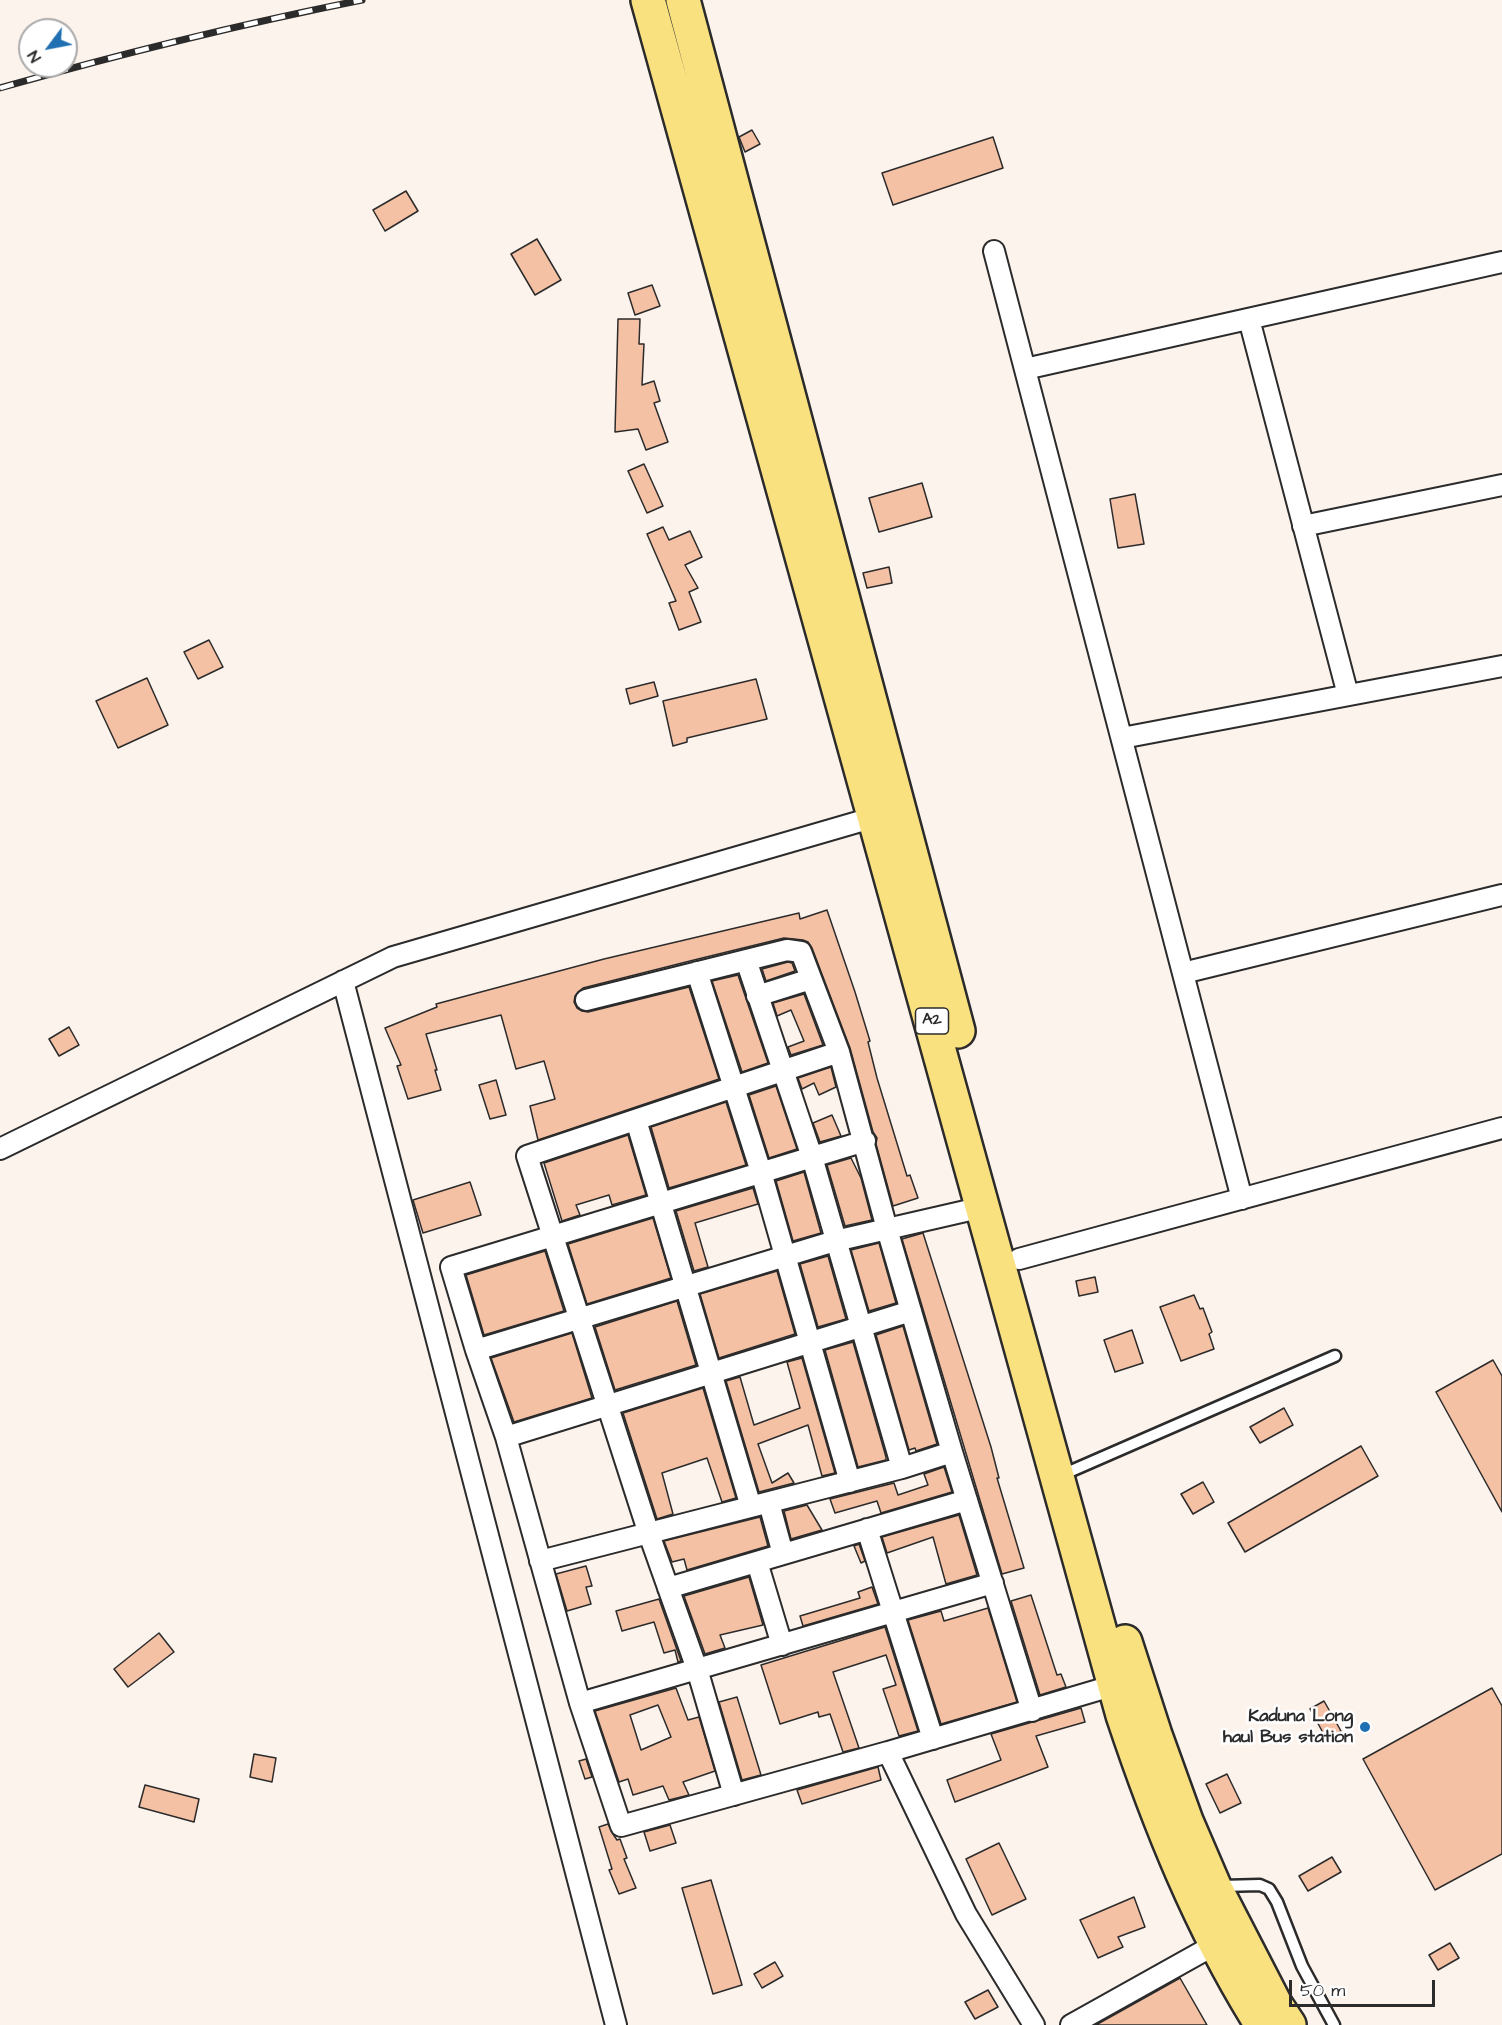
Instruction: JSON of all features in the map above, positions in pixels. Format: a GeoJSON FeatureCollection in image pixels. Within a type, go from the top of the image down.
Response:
{"type":"FeatureCollection","features":[{"type":"Feature","properties":{"kind":"highway","name":"A2"},"geometry":{"type":"LineString","coordinates":[[648,0],[1115,1685],[1150,1798],[1201,1887],[1288,2025]]}},
{"type":"Feature","properties":{"kind":"highway","name":"A2"},"geometry":{"type":"LineString","coordinates":[[683,0],[1019,1259],[1071,1472],[1155,1735],[1186,1821],[1215,1944],[1262,2025]]}},
{"type":"Feature","properties":{"kind":"street"},"geometry":{"type":"LineString","coordinates":[[994,251],[1242,1199]]}},
{"type":"Feature","properties":{"kind":"street"},"geometry":{"type":"LineString","coordinates":[[1025,369],[1502,262]]}},
{"type":"Feature","properties":{"kind":"street"},"geometry":{"type":"LineString","coordinates":[[1249,319],[1348,695]]}},
{"type":"Feature","properties":{"kind":"street"},"geometry":{"type":"LineString","coordinates":[[1303,526],[1502,485]]}},
{"type":"Feature","properties":{"kind":"street"},"geometry":{"type":"LineString","coordinates":[[1122,738],[1502,666]]}},
{"type":"Feature","properties":{"kind":"street"},"geometry":{"type":"LineString","coordinates":[[0,1149],[393,957],[875,817]]}},
{"type":"Feature","properties":{"kind":"street"},"geometry":{"type":"LineString","coordinates":[[1183,974],[1502,895]]}},
{"type":"Feature","properties":{"kind":"street"},"geometry":{"type":"LineString","coordinates":[[586,1000],[746,960],[794,950],[801,952],[839,1052],[887,1229],[952,1452],[1032,1711]]}},
{"type":"Feature","properties":{"kind":"street"},"geometry":{"type":"LineString","coordinates":[[746,960],[812,1157],[902,1468]]}},
{"type":"Feature","properties":{"kind":"street"},"geometry":{"type":"LineString","coordinates":[[697,972],[761,1173],[850,1482]]}},
{"type":"Feature","properties":{"kind":"street"},"geometry":{"type":"LineString","coordinates":[[758,996],[811,979]]}},
{"type":"Feature","properties":{"kind":"street"},"geometry":{"type":"LineString","coordinates":[[343,981],[616,2025]]}},
{"type":"Feature","properties":{"kind":"street"},"geometry":{"type":"LineString","coordinates":[[734,1795],[697,1669],[606,1406],[580,1318],[526,1156],[839,1052]]}},
{"type":"Feature","properties":{"kind":"street"},"geometry":{"type":"LineString","coordinates":[[636,1120],[712,1373],[760,1505],[783,1554]]}},
{"type":"Feature","properties":{"kind":"street"},"geometry":{"type":"LineString","coordinates":[[1019,1259],[1502,1128]]}},
{"type":"Feature","properties":{"kind":"street"},"geometry":{"type":"LineString","coordinates":[[865,1141],[451,1267],[506,1437],[580,1703],[621,1826],[1032,1711],[1115,1685]]}},
{"type":"Feature","properties":{"kind":"street"},"geometry":{"type":"LineString","coordinates":[[476,1350],[836,1241],[983,1207]]}},
{"type":"Feature","properties":{"kind":"street"},"geometry":{"type":"LineString","coordinates":[[506,1437],[911,1311]]}},
{"type":"Feature","properties":{"kind":"street"},"geometry":{"type":"LineString","coordinates":[[540,1561],[850,1482],[952,1452]]}},
{"type":"Feature","properties":{"kind":"street"},"geometry":{"type":"LineString","coordinates":[[668,1588],[967,1500]]}},
{"type":"Feature","properties":{"kind":"street"},"geometry":{"type":"LineString","coordinates":[[867,1529],[895,1612],[933,1739]]}},
{"type":"Feature","properties":{"kind":"street"},"geometry":{"type":"LineString","coordinates":[[757,1562],[782,1645]]}},
{"type":"Feature","properties":{"kind":"street"},"geometry":{"type":"LineString","coordinates":[[580,1703],[993,1583]]}},
{"type":"Feature","properties":{"kind":"street"},"geometry":{"type":"LineString","coordinates":[[888,1752],[966,1914],[1034,2025]]}},
{"type":"Feature","properties":{"kind":"street"},"geometry":{"type":"LineString","coordinates":[[1071,2025],[1215,1944]]}},
{"type":"Feature","properties":{"kind":"lane"},"geometry":{"type":"LineString","coordinates":[[1071,1472],[1335,1356]]}},
{"type":"Feature","properties":{"kind":"lane"},"geometry":{"type":"LineString","coordinates":[[1201,1887],[1260,1885],[1269,1889],[1277,1902],[1302,1966],[1334,2025]]}},
{"type":"Feature","properties":{"kind":"building"},"geometry":{"type":"Polygon","coordinates":[[[752,130],[760,144],[745,152],[739,137],[752,130]]]}},
{"type":"Feature","properties":{"kind":"building"},"geometry":{"type":"Polygon","coordinates":[[[993,137],[1003,168],[893,205],[882,173],[993,137]]]}},
{"type":"Feature","properties":{"kind":"building"},"geometry":{"type":"Polygon","coordinates":[[[406,191],[418,211],[385,231],[373,210],[406,191]]]}},
{"type":"Feature","properties":{"kind":"building"},"geometry":{"type":"Polygon","coordinates":[[[537,239],[561,280],[535,295],[511,254],[537,239]]]}},
{"type":"Feature","properties":{"kind":"building"},"geometry":{"type":"Polygon","coordinates":[[[652,285],[660,306],[635,315],[628,293],[652,285]]]}},
{"type":"Feature","properties":{"kind":"building"},"geometry":{"type":"Polygon","coordinates":[[[618,319],[640,319],[639,344],[644,344],[642,385],[654,381],[660,401],[654,403],[668,442],[646,450],[638,429],[615,432],[618,319]]]}},
{"type":"Feature","properties":{"kind":"building"},"geometry":{"type":"Polygon","coordinates":[[[644,464],[663,506],[647,513],[628,471],[644,464]]]}},
{"type":"Feature","properties":{"kind":"building"},"geometry":{"type":"Polygon","coordinates":[[[922,483],[932,517],[879,532],[869,498],[922,483]]]}},
{"type":"Feature","properties":{"kind":"building"},"geometry":{"type":"Polygon","coordinates":[[[1135,494],[1144,544],[1118,548],[1110,499],[1135,494]]]}},
{"type":"Feature","properties":{"kind":"building"},"geometry":{"type":"Polygon","coordinates":[[[663,527],[669,540],[690,531],[702,557],[685,565],[698,588],[689,592],[701,622],[679,630],[669,603],[676,601],[647,534],[663,527]]]}},
{"type":"Feature","properties":{"kind":"building"},"geometry":{"type":"Polygon","coordinates":[[[889,567],[892,583],[867,588],[863,573],[889,567]]]}},
{"type":"Feature","properties":{"kind":"building"},"geometry":{"type":"Polygon","coordinates":[[[209,640],[223,667],[198,679],[184,652],[209,640]]]}},
{"type":"Feature","properties":{"kind":"building"},"geometry":{"type":"Polygon","coordinates":[[[147,678],[168,725],[118,748],[96,701],[147,678]]]}},
{"type":"Feature","properties":{"kind":"building"},"geometry":{"type":"Polygon","coordinates":[[[756,679],[767,719],[687,738],[687,742],[673,746],[663,701],[756,679]]]}},
{"type":"Feature","properties":{"kind":"building"},"geometry":{"type":"Polygon","coordinates":[[[654,682],[658,696],[630,704],[626,689],[654,682]]]}},
{"type":"Feature","properties":{"kind":"building"},"geometry":{"type":"Polygon","coordinates":[[[827,910],[870,1041],[868,1042],[877,1078],[907,1176],[910,1175],[918,1198],[893,1206],[876,1144],[877,1138],[873,1132],[850,1048],[812,948],[808,942],[803,940],[784,938],[694,960],[583,988],[575,996],[574,1002],[577,1008],[588,1012],[689,987],[719,1079],[538,1140],[530,1106],[555,1099],[544,1061],[516,1069],[501,1015],[426,1034],[441,1090],[408,1099],[397,1066],[401,1065],[385,1028],[437,1007],[436,1004],[604,959],[799,913],[800,919],[827,910]]]}},
{"type":"Feature","properties":{"kind":"building"},"geometry":{"type":"Polygon","coordinates":[[[792,963],[795,971],[766,981],[762,969],[792,963]]]}},
{"type":"Feature","properties":{"kind":"building"},"geometry":{"type":"Polygon","coordinates":[[[738,975],[768,1063],[742,1072],[712,981],[738,975]]]}},
{"type":"Feature","properties":{"kind":"building"},"geometry":{"type":"Polygon","coordinates":[[[804,994],[823,1045],[791,1055],[788,1047],[804,1041],[791,1010],[777,1016],[773,1003],[804,994]]]}},
{"type":"Feature","properties":{"kind":"building"},"geometry":{"type":"Polygon","coordinates":[[[69,1027],[79,1045],[59,1056],[49,1039],[69,1027]]]}},
{"type":"Feature","properties":{"kind":"building"},"geometry":{"type":"Polygon","coordinates":[[[831,1067],[836,1087],[819,1095],[814,1083],[802,1089],[798,1078],[831,1067]]]}},
{"type":"Feature","properties":{"kind":"building"},"geometry":{"type":"Polygon","coordinates":[[[496,1080],[506,1115],[490,1119],[479,1085],[496,1080]]]}},
{"type":"Feature","properties":{"kind":"building"},"geometry":{"type":"Polygon","coordinates":[[[776,1086],[797,1149],[769,1158],[749,1095],[776,1086]]]}},
{"type":"Feature","properties":{"kind":"building"},"geometry":{"type":"Polygon","coordinates":[[[726,1102],[746,1165],[669,1188],[651,1127],[726,1102]]]}},
{"type":"Feature","properties":{"kind":"building"},"geometry":{"type":"Polygon","coordinates":[[[832,1115],[841,1136],[820,1142],[813,1123],[832,1115]]]}},
{"type":"Feature","properties":{"kind":"building"},"geometry":{"type":"Polygon","coordinates":[[[628,1135],[646,1195],[612,1205],[609,1195],[576,1205],[580,1215],[562,1221],[544,1163],[628,1135]]]}},
{"type":"Feature","properties":{"kind":"building"},"geometry":{"type":"Polygon","coordinates":[[[851,1158],[861,1178],[872,1220],[845,1226],[827,1165],[851,1158]]]}},
{"type":"Feature","properties":{"kind":"building"},"geometry":{"type":"Polygon","coordinates":[[[804,1172],[821,1233],[793,1241],[776,1181],[804,1172]]]}},
{"type":"Feature","properties":{"kind":"building"},"geometry":{"type":"Polygon","coordinates":[[[470,1182],[481,1215],[423,1233],[413,1200],[470,1182]]]}},
{"type":"Feature","properties":{"kind":"building"},"geometry":{"type":"Polygon","coordinates":[[[753,1188],[758,1204],[695,1223],[708,1267],[694,1271],[676,1211],[753,1188]]]}},
{"type":"Feature","properties":{"kind":"building"},"geometry":{"type":"Polygon","coordinates":[[[653,1218],[671,1278],[587,1304],[568,1244],[653,1218]]]}},
{"type":"Feature","properties":{"kind":"building"},"geometry":{"type":"Polygon","coordinates":[[[923,1233],[991,1447],[999,1478],[997,1478],[1024,1568],[1002,1574],[902,1239],[923,1233]]]}},
{"type":"Feature","properties":{"kind":"building"},"geometry":{"type":"Polygon","coordinates":[[[879,1243],[896,1303],[869,1311],[851,1250],[879,1243]]]}},
{"type":"Feature","properties":{"kind":"building"},"geometry":{"type":"Polygon","coordinates":[[[545,1251],[564,1311],[484,1335],[466,1275],[545,1251]]]}},
{"type":"Feature","properties":{"kind":"building"},"geometry":{"type":"Polygon","coordinates":[[[828,1256],[846,1319],[818,1327],[800,1264],[828,1256]]]}},
{"type":"Feature","properties":{"kind":"building"},"geometry":{"type":"Polygon","coordinates":[[[777,1271],[795,1334],[719,1358],[700,1294],[777,1271]]]}},
{"type":"Feature","properties":{"kind":"building"},"geometry":{"type":"Polygon","coordinates":[[[1095,1277],[1098,1292],[1079,1296],[1076,1281],[1095,1277]]]}},
{"type":"Feature","properties":{"kind":"building"},"geometry":{"type":"Polygon","coordinates":[[[1194,1295],[1200,1309],[1203,1308],[1212,1332],[1209,1334],[1214,1349],[1181,1361],[1160,1307],[1194,1295]]]}},
{"type":"Feature","properties":{"kind":"building"},"geometry":{"type":"Polygon","coordinates":[[[677,1301],[696,1365],[615,1390],[595,1327],[677,1301]]]}},
{"type":"Feature","properties":{"kind":"building"},"geometry":{"type":"Polygon","coordinates":[[[903,1326],[937,1444],[916,1451],[915,1448],[909,1450],[876,1335],[903,1326]]]}},
{"type":"Feature","properties":{"kind":"building"},"geometry":{"type":"Polygon","coordinates":[[[1132,1330],[1143,1363],[1115,1372],[1104,1340],[1132,1330]]]}},
{"type":"Feature","properties":{"kind":"building"},"geometry":{"type":"Polygon","coordinates":[[[572,1333],[592,1398],[514,1422],[491,1358],[572,1333]]]}},
{"type":"Feature","properties":{"kind":"building"},"geometry":{"type":"Polygon","coordinates":[[[853,1342],[886,1457],[886,1460],[858,1467],[825,1350],[853,1342]]]}},
{"type":"Feature","properties":{"kind":"building"},"geometry":{"type":"Polygon","coordinates":[[[802,1358],[835,1473],[822,1476],[808,1425],[758,1444],[772,1483],[788,1473],[794,1483],[759,1492],[726,1381],[740,1377],[754,1425],[800,1408],[787,1362],[802,1358]]]}},
{"type":"Feature","properties":{"kind":"building"},"geometry":{"type":"Polygon","coordinates":[[[1493,1360],[1502,1376],[1502,1512],[1436,1392],[1493,1360]]]}},
{"type":"Feature","properties":{"kind":"building"},"geometry":{"type":"Polygon","coordinates":[[[703,1388],[736,1498],[722,1502],[707,1458],[662,1473],[673,1514],[657,1519],[623,1413],[703,1388]]]}},
{"type":"Feature","properties":{"kind":"building"},"geometry":{"type":"Polygon","coordinates":[[[1284,1408],[1293,1425],[1260,1443],[1250,1427],[1284,1408]]]}},
{"type":"Feature","properties":{"kind":"building"},"geometry":{"type":"Polygon","coordinates":[[[1361,1446],[1378,1476],[1245,1552],[1228,1523],[1361,1446]]]}},
{"type":"Feature","properties":{"kind":"building"},"geometry":{"type":"Polygon","coordinates":[[[944,1467],[952,1492],[881,1513],[877,1501],[835,1513],[830,1499],[894,1483],[898,1495],[928,1485],[924,1474],[944,1467]]]}},
{"type":"Feature","properties":{"kind":"building"},"geometry":{"type":"Polygon","coordinates":[[[1203,1482],[1214,1502],[1193,1514],[1181,1494],[1203,1482]]]}},
{"type":"Feature","properties":{"kind":"building"},"geometry":{"type":"Polygon","coordinates":[[[807,1505],[822,1530],[791,1539],[784,1511],[807,1505]]]}},
{"type":"Feature","properties":{"kind":"building"},"geometry":{"type":"Polygon","coordinates":[[[959,1515],[977,1575],[946,1584],[933,1537],[887,1553],[882,1537],[959,1515]]]}},
{"type":"Feature","properties":{"kind":"building"},"geometry":{"type":"Polygon","coordinates":[[[760,1517],[768,1546],[687,1570],[684,1559],[672,1562],[664,1541],[760,1517]]]}},
{"type":"Feature","properties":{"kind":"building"},"geometry":{"type":"Polygon","coordinates":[[[859,1544],[865,1561],[861,1563],[854,1546],[859,1544]]]}},
{"type":"Feature","properties":{"kind":"building"},"geometry":{"type":"Polygon","coordinates":[[[586,1566],[592,1586],[586,1587],[591,1604],[567,1611],[556,1574],[586,1566]]]}},
{"type":"Feature","properties":{"kind":"building"},"geometry":{"type":"Polygon","coordinates":[[[749,1577],[763,1625],[720,1635],[725,1648],[705,1654],[684,1596],[749,1577]]]}},
{"type":"Feature","properties":{"kind":"building"},"geometry":{"type":"Polygon","coordinates":[[[872,1587],[878,1604],[803,1626],[800,1616],[860,1598],[858,1592],[872,1587]]]}},
{"type":"Feature","properties":{"kind":"building"},"geometry":{"type":"Polygon","coordinates":[[[1031,1595],[1057,1675],[1061,1674],[1066,1687],[1040,1695],[1011,1601],[1031,1595]]]}},
{"type":"Feature","properties":{"kind":"building"},"geometry":{"type":"Polygon","coordinates":[[[659,1599],[681,1661],[678,1662],[675,1650],[664,1653],[654,1622],[622,1631],[616,1611],[659,1599]]]}},
{"type":"Feature","properties":{"kind":"building"},"geometry":{"type":"Polygon","coordinates":[[[988,1608],[1017,1702],[941,1724],[908,1620],[941,1611],[944,1621],[988,1608]]]}},
{"type":"Feature","properties":{"kind":"building"},"geometry":{"type":"Polygon","coordinates":[[[885,1627],[918,1731],[899,1736],[883,1689],[896,1685],[886,1655],[833,1672],[859,1748],[843,1752],[830,1714],[819,1717],[818,1712],[780,1724],[761,1665],[885,1627]]]}},
{"type":"Feature","properties":{"kind":"building"},"geometry":{"type":"Polygon","coordinates":[[[159,1633],[174,1652],[128,1687],[114,1669],[159,1633]]]}},
{"type":"Feature","properties":{"kind":"building"},"geometry":{"type":"Polygon","coordinates":[[[676,1688],[688,1720],[699,1717],[715,1771],[683,1782],[689,1795],[669,1800],[663,1786],[633,1795],[628,1779],[619,1782],[595,1711],[676,1688]],[[658,1705],[630,1715],[641,1750],[671,1737],[658,1705]]]}},
{"type":"Feature","properties":{"kind":"building"},"geometry":{"type":"Polygon","coordinates":[[[1492,1688],[1502,1706],[1502,1854],[1435,1890],[1363,1759],[1492,1688]]]}},
{"type":"Feature","properties":{"kind":"building"},"geometry":{"type":"Polygon","coordinates":[[[737,1697],[761,1775],[742,1780],[719,1702],[737,1697]]]}},
{"type":"Feature","properties":{"kind":"building"},"geometry":{"type":"Polygon","coordinates":[[[1324,1701],[1341,1731],[1327,1740],[1310,1709],[1324,1701]]]}},
{"type":"Feature","properties":{"kind":"building"},"geometry":{"type":"Polygon","coordinates":[[[1081,1708],[1085,1722],[1036,1736],[1048,1767],[955,1802],[947,1780],[1001,1760],[991,1734],[1081,1708]]]}},
{"type":"Feature","properties":{"kind":"building"},"geometry":{"type":"Polygon","coordinates":[[[254,1754],[276,1758],[272,1782],[250,1777],[254,1754]]]}},
{"type":"Feature","properties":{"kind":"building"},"geometry":{"type":"Polygon","coordinates":[[[586,1759],[592,1777],[585,1779],[579,1761],[586,1759]]]}},
{"type":"Feature","properties":{"kind":"building"},"geometry":{"type":"Polygon","coordinates":[[[878,1767],[881,1780],[802,1804],[797,1790],[878,1767]]]}},
{"type":"Feature","properties":{"kind":"building"},"geometry":{"type":"Polygon","coordinates":[[[1227,1774],[1241,1803],[1220,1813],[1206,1784],[1227,1774]]]}},
{"type":"Feature","properties":{"kind":"building"},"geometry":{"type":"Polygon","coordinates":[[[145,1785],[199,1799],[194,1822],[139,1807],[145,1785]]]}},
{"type":"Feature","properties":{"kind":"building"},"geometry":{"type":"Polygon","coordinates":[[[608,1824],[617,1840],[620,1839],[627,1858],[624,1859],[636,1888],[619,1894],[609,1870],[612,1869],[599,1827],[608,1824]]]}},
{"type":"Feature","properties":{"kind":"building"},"geometry":{"type":"Polygon","coordinates":[[[670,1825],[676,1843],[650,1851],[644,1832],[670,1825]]]}},
{"type":"Feature","properties":{"kind":"building"},"geometry":{"type":"Polygon","coordinates":[[[999,1843],[1026,1899],[992,1915],[966,1859],[999,1843]]]}},
{"type":"Feature","properties":{"kind":"building"},"geometry":{"type":"Polygon","coordinates":[[[1332,1857],[1341,1872],[1308,1891],[1299,1876],[1332,1857]]]}},
{"type":"Feature","properties":{"kind":"building"},"geometry":{"type":"Polygon","coordinates":[[[711,1880],[742,1985],[713,1994],[682,1888],[711,1880]]]}},
{"type":"Feature","properties":{"kind":"building"},"geometry":{"type":"Polygon","coordinates":[[[1134,1897],[1145,1927],[1118,1937],[1123,1947],[1098,1958],[1080,1920],[1134,1897]]]}},
{"type":"Feature","properties":{"kind":"building"},"geometry":{"type":"Polygon","coordinates":[[[1450,1943],[1459,1958],[1438,1970],[1429,1955],[1450,1943]]]}},
{"type":"Feature","properties":{"kind":"building"},"geometry":{"type":"Polygon","coordinates":[[[775,1962],[783,1976],[762,1988],[754,1974],[775,1962]]]}},
{"type":"Feature","properties":{"kind":"building"},"geometry":{"type":"Polygon","coordinates":[[[1180,1978],[1207,2025],[1096,2025],[1180,1978]]]}},
{"type":"Feature","properties":{"kind":"building"},"geometry":{"type":"Polygon","coordinates":[[[988,1990],[998,2007],[975,2019],[965,2002],[988,1990]]]}},
{"type":"Feature","properties":{"kind":"railway"},"geometry":{"type":"LineString","coordinates":[[0,88],[181,40],[362,0]]}},
{"type":"Feature","properties":{"kind":"place","name":"Kaduna Long haul Bus station"},"geometry":{"type":"Point","coordinates":[1365,1727]}}]}
